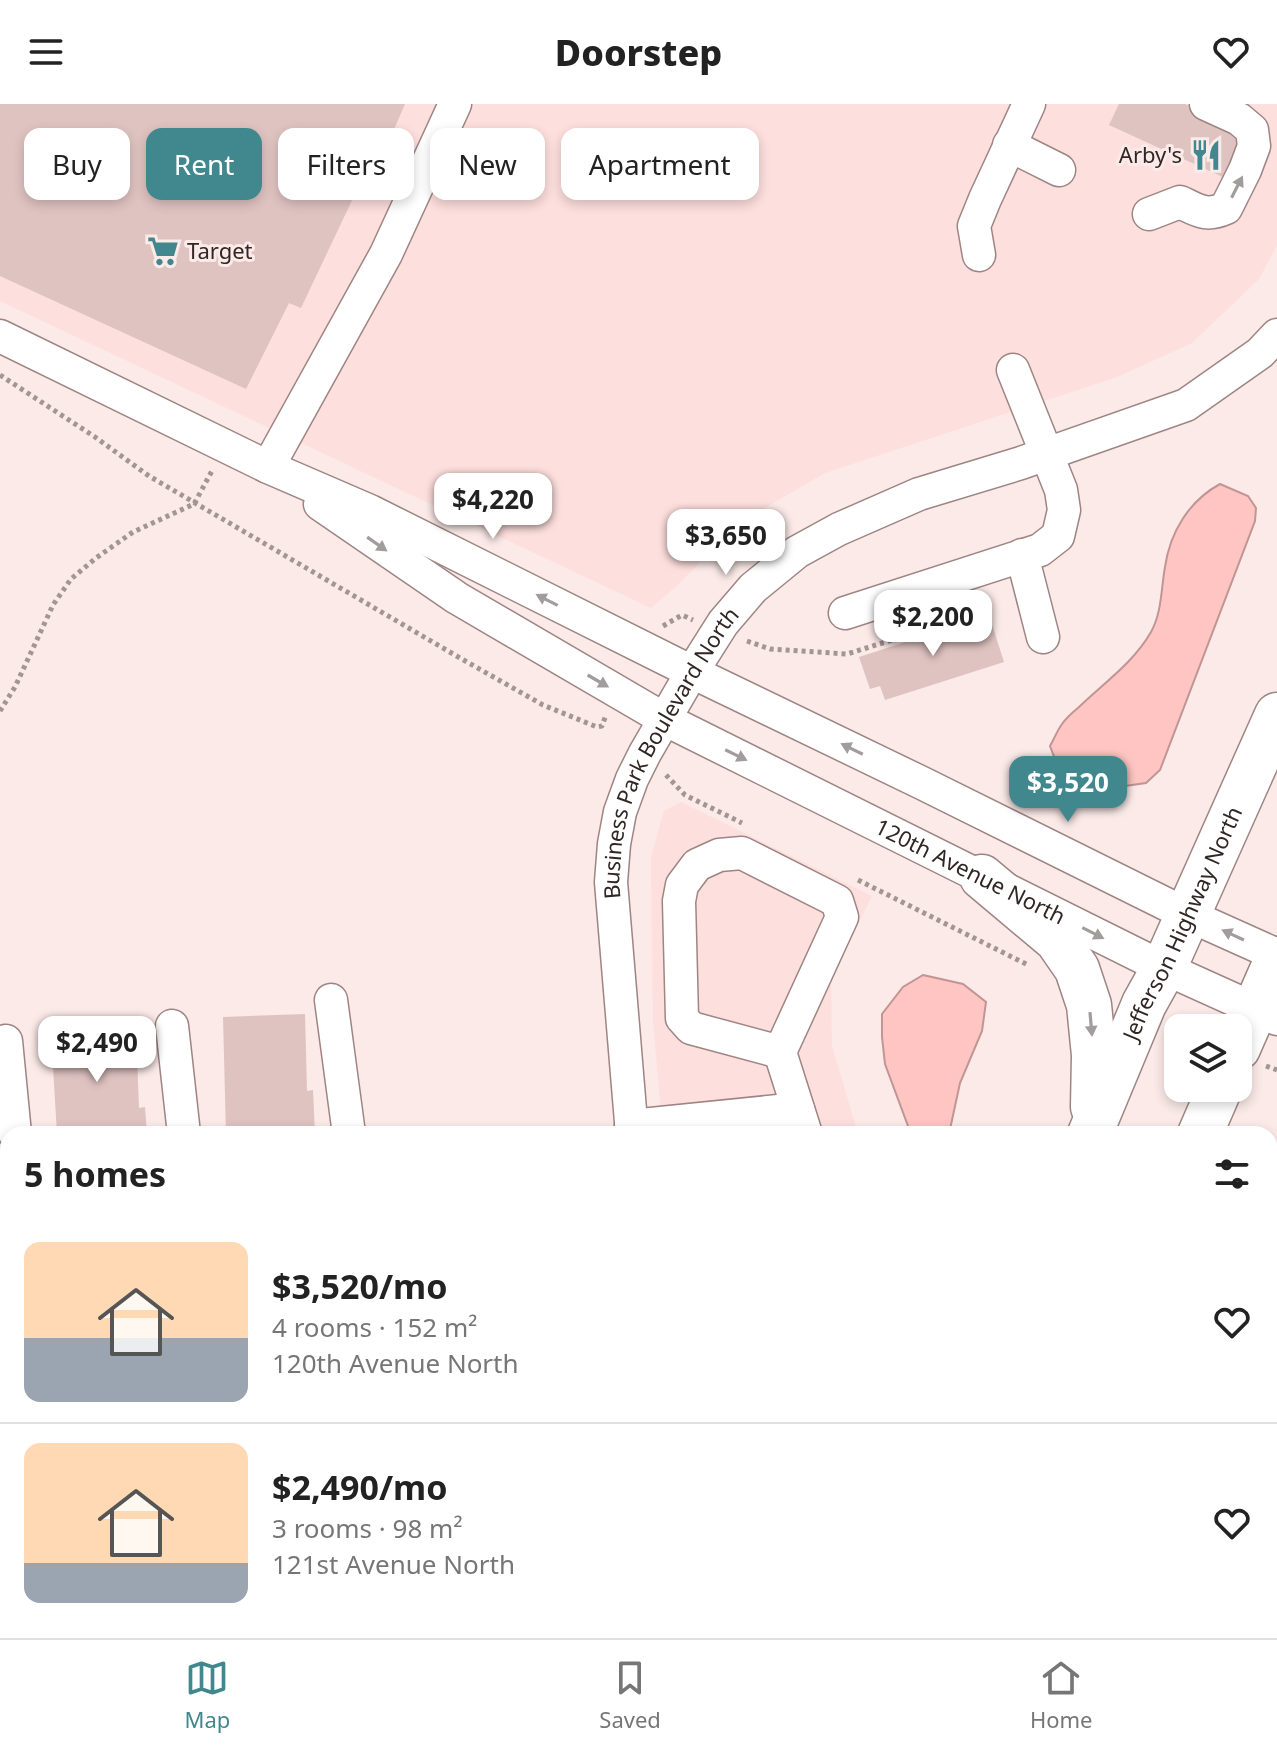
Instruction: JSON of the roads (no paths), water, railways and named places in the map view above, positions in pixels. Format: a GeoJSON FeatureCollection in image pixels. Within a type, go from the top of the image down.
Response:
{"type":"FeatureCollection","features":[{"type":"Feature","properties":{"kind":"highway","name":"Jefferson Highway North"},"geometry":{"type":"LineString","coordinates":[[1094,1126],[1277,715]]}},
{"type":"Feature","properties":{"kind":"highway"},"geometry":{"type":"LineString","coordinates":[[982,877],[1057,940],[1077,969],[1089,1005],[1094,1055],[1091,1126]]}},
{"type":"Feature","properties":{"kind":"highway"},"geometry":{"type":"LineString","coordinates":[[1257,1026],[1277,957]]}},
{"type":"Feature","properties":{"kind":"highway"},"geometry":{"type":"LineString","coordinates":[[1203,1126],[1214,1102]]}},
{"type":"Feature","properties":{"kind":"street"},"geometry":{"type":"LineString","coordinates":[[268,467],[386,254],[455,104]]}},
{"type":"Feature","properties":{"kind":"street"},"geometry":{"type":"LineString","coordinates":[[979,255],[974,226],[1029,104]]}},
{"type":"Feature","properties":{"kind":"street"},"geometry":{"type":"LineString","coordinates":[[1149,214],[1180,202],[1202,213],[1214,213],[1226,208],[1254,146],[1252,130],[1239,119],[1206,104]]}},
{"type":"Feature","properties":{"kind":"street"},"geometry":{"type":"LineString","coordinates":[[1009,145],[1059,170]]}},
{"type":"Feature","properties":{"kind":"street","name":"Business Park Boulevard North"},"geometry":{"type":"LineString","coordinates":[[631,1126],[611,882],[614,844],[620,812],[632,779],[723,623],[753,588],[797,552],[839,529],[919,494],[1047,455],[1186,405],[1260,353],[1277,335]]}},
{"type":"Feature","properties":{"kind":"street"},"geometry":{"type":"LineString","coordinates":[[0,336],[268,467],[370,511],[1277,957]]}},
{"type":"Feature","properties":{"kind":"street"},"geometry":{"type":"LineString","coordinates":[[845,613],[1040,550],[1058,536],[1064,510],[1061,490],[1013,370]]}},
{"type":"Feature","properties":{"kind":"street","name":"120th Avenue North"},"geometry":{"type":"LineString","coordinates":[[268,467],[457,598],[666,720],[982,877],[1154,986],[1257,1026]]}},
{"type":"Feature","properties":{"kind":"street"},"geometry":{"type":"LineString","coordinates":[[1022,555],[1043,637]]}},
{"type":"Feature","properties":{"kind":"street"},"geometry":{"type":"LineString","coordinates":[[780,1052],[691,1028],[682,1018],[679,915],[682,885],[697,865],[719,855],[742,853],[837,901],[842,917],[780,1052],[798,1126]]}},
{"type":"Feature","properties":{"kind":"street"},"geometry":{"type":"LineString","coordinates":[[331,1000],[348,1126]]}},
{"type":"Feature","properties":{"kind":"street"},"geometry":{"type":"LineString","coordinates":[[172,1026],[183,1126]]}},
{"type":"Feature","properties":{"kind":"street"},"geometry":{"type":"LineString","coordinates":[[6,1041],[14,1126]]}},
{"type":"Feature","properties":{"kind":"place","name":"Arby's"},"geometry":{"type":"Point","coordinates":[1206,155]}},
{"type":"Feature","properties":{"kind":"place","name":"Target"},"geometry":{"type":"Point","coordinates":[163,251]}}]}
